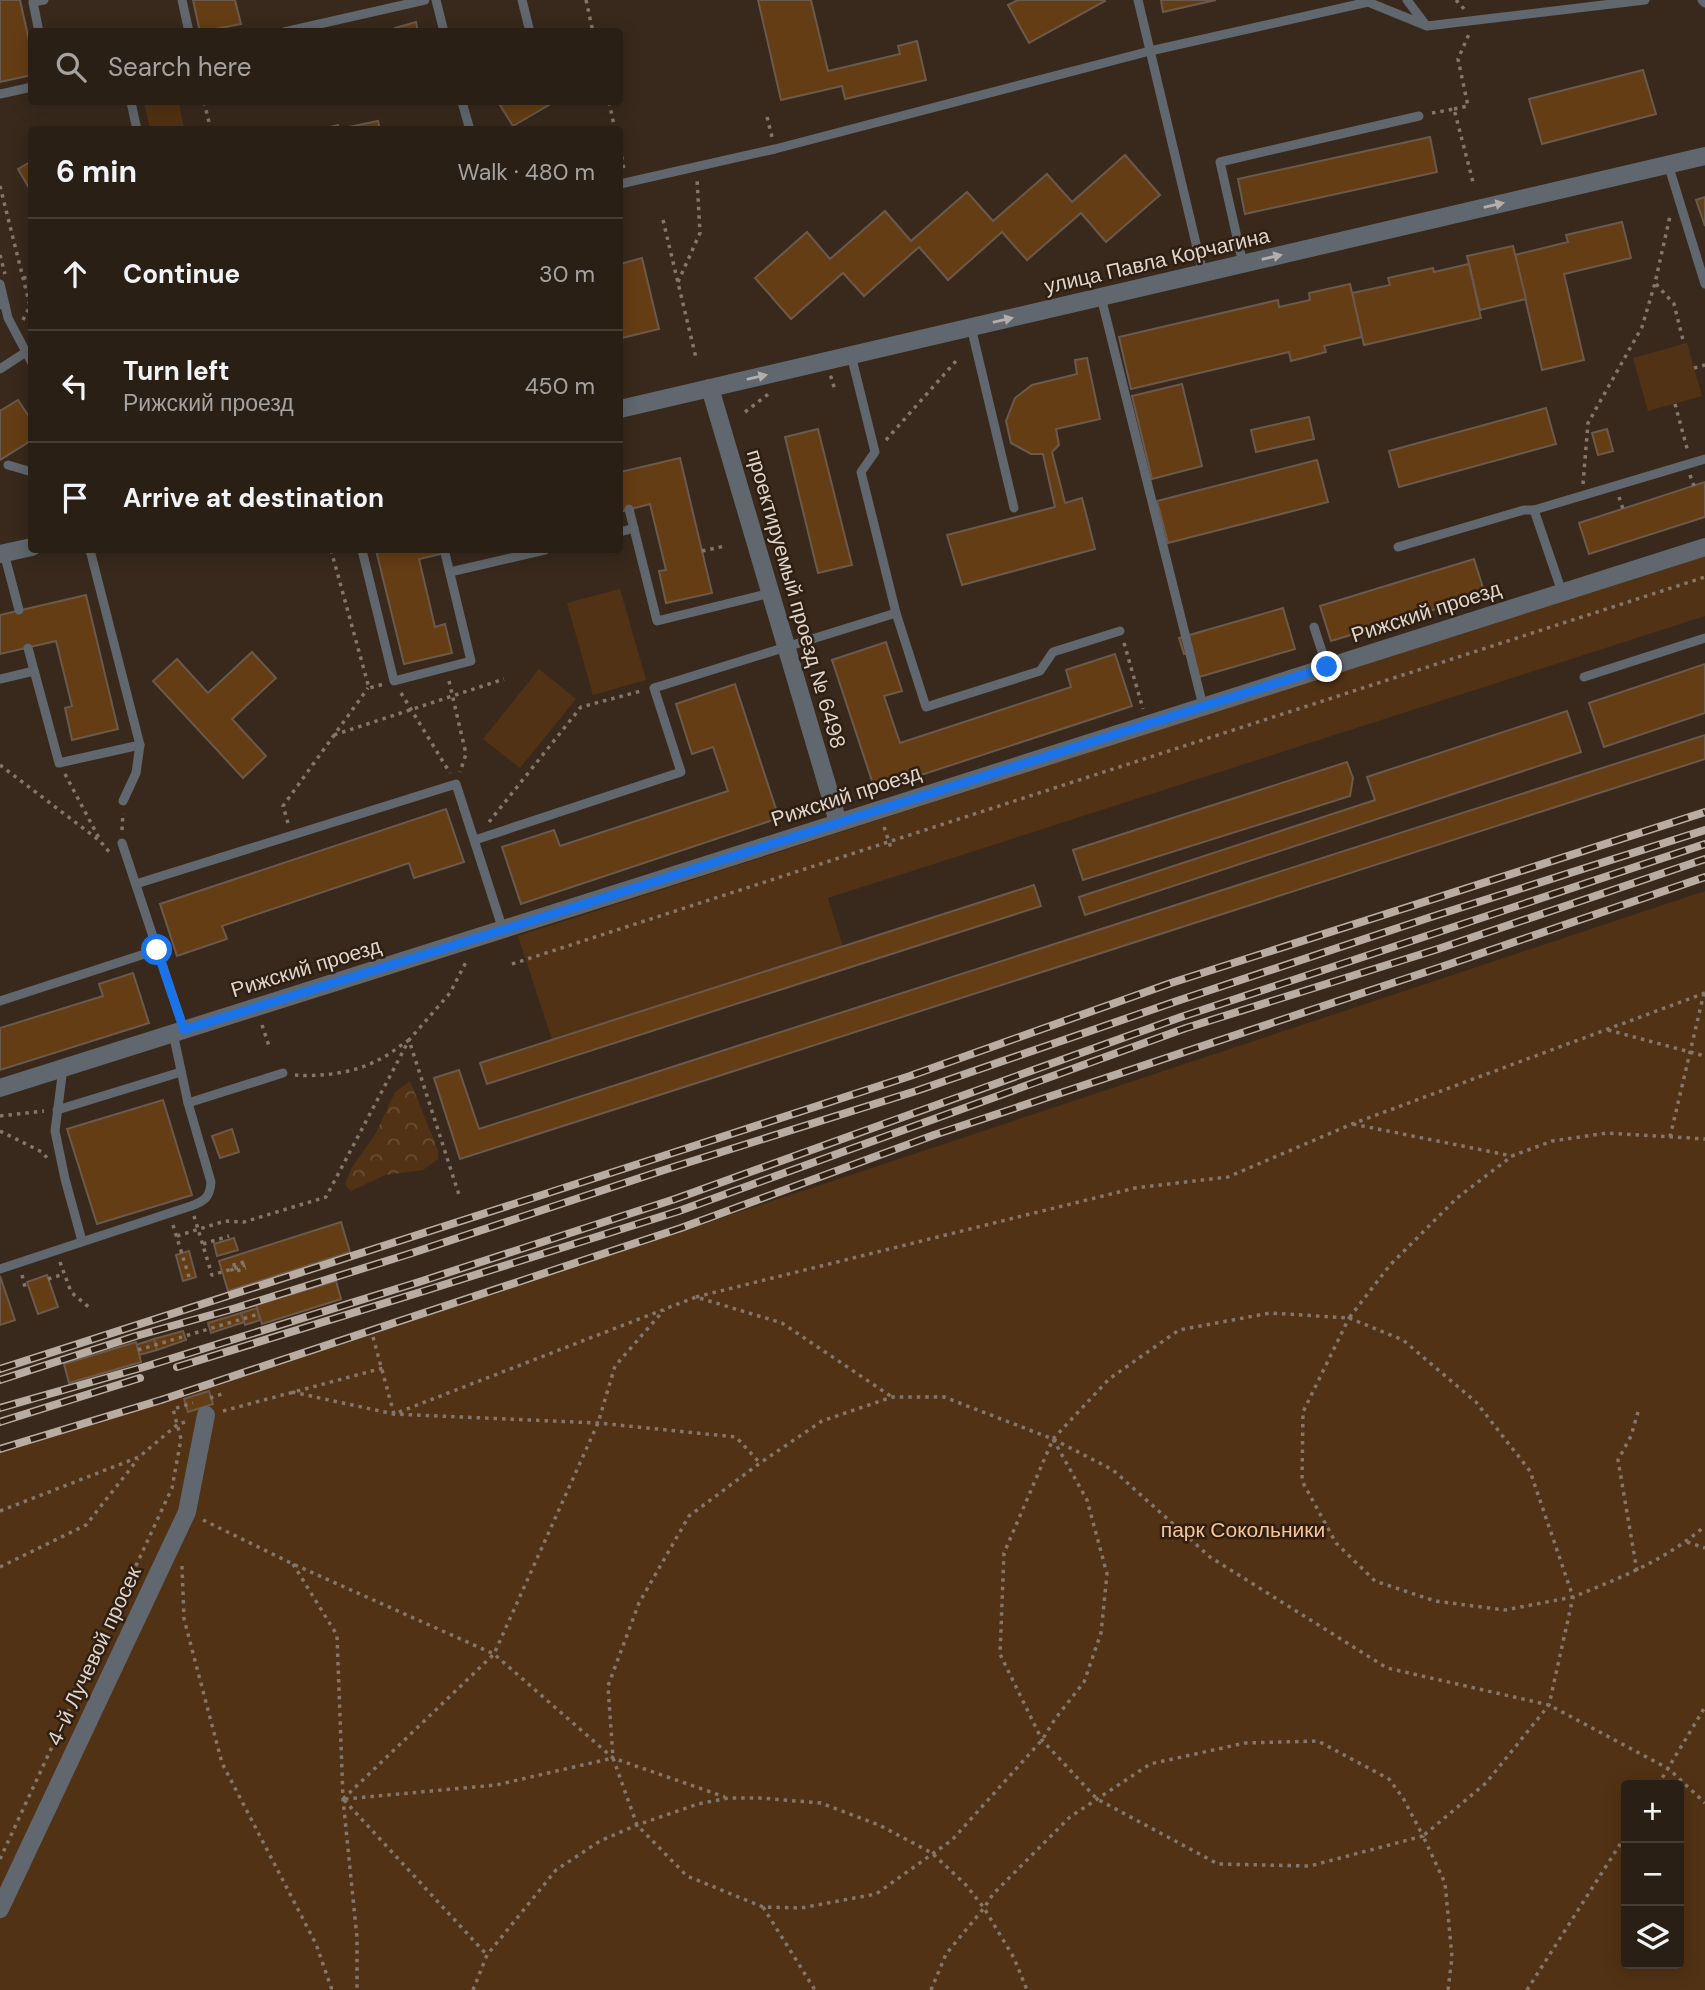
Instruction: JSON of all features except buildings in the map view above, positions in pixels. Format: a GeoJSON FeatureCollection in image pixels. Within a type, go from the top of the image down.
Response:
{"type":"FeatureCollection","features":[{"type":"Feature","properties":{"kind":"street","name":"улица Павла Корчагина"},"geometry":{"type":"LineString","coordinates":[[623,408],[1705,156]]}},
{"type":"Feature","properties":{"kind":"street","name":"проектируемый проезд № 6498"},"geometry":{"type":"LineString","coordinates":[[710,388],[838,822]]}},
{"type":"Feature","properties":{"kind":"street","name":"Рижский проезд"},"geometry":{"type":"LineString","coordinates":[[0,1088],[1705,547]]}},
{"type":"Feature","properties":{"kind":"street"},"geometry":{"type":"LineString","coordinates":[[2,554],[28,548]]}},
{"type":"Feature","properties":{"kind":"street","name":"4-й Лучевой просек"},"geometry":{"type":"LineString","coordinates":[[0,1909],[187,1512],[206,1415]]}},
{"type":"Feature","properties":{"kind":"lane"},"geometry":{"type":"LineString","coordinates":[[38,28],[33,2],[44,0]]}},
{"type":"Feature","properties":{"kind":"lane"},"geometry":{"type":"LineString","coordinates":[[182,0],[188,28]]}},
{"type":"Feature","properties":{"kind":"lane"},"geometry":{"type":"LineString","coordinates":[[302,28],[425,0]]}},
{"type":"Feature","properties":{"kind":"lane"},"geometry":{"type":"LineString","coordinates":[[436,0],[443,28]]}},
{"type":"Feature","properties":{"kind":"lane"},"geometry":{"type":"LineString","coordinates":[[522,0],[529,28]]}},
{"type":"Feature","properties":{"kind":"lane"},"geometry":{"type":"LineString","coordinates":[[1138,0],[1203,273]]}},
{"type":"Feature","properties":{"kind":"lane"},"geometry":{"type":"LineString","coordinates":[[1408,0],[1427,26]]}},
{"type":"Feature","properties":{"kind":"lane"},"geometry":{"type":"LineString","coordinates":[[623,183],[775,149],[1150,51],[1368,2],[1427,26],[1645,0]]}},
{"type":"Feature","properties":{"kind":"lane"},"geometry":{"type":"LineString","coordinates":[[0,94],[28,88]]}},
{"type":"Feature","properties":{"kind":"lane"},"geometry":{"type":"LineString","coordinates":[[132,105],[136,126]]}},
{"type":"Feature","properties":{"kind":"lane"},"geometry":{"type":"LineString","coordinates":[[463,105],[469,126]]}},
{"type":"Feature","properties":{"kind":"lane"},"geometry":{"type":"LineString","coordinates":[[1243,264],[1220,162],[1419,116]]}},
{"type":"Feature","properties":{"kind":"lane"},"geometry":{"type":"LineString","coordinates":[[1668,164],[1705,284]]}},
{"type":"Feature","properties":{"kind":"lane"},"geometry":{"type":"LineString","coordinates":[[0,284],[8,318],[28,356]]}},
{"type":"Feature","properties":{"kind":"lane"},"geometry":{"type":"LineString","coordinates":[[1101,297],[1203,706]]}},
{"type":"Feature","properties":{"kind":"lane"},"geometry":{"type":"LineString","coordinates":[[971,327],[1014,509]]}},
{"type":"Feature","properties":{"kind":"lane"},"geometry":{"type":"LineString","coordinates":[[0,369],[26,352]]}},
{"type":"Feature","properties":{"kind":"lane"},"geometry":{"type":"LineString","coordinates":[[851,355],[875,452],[861,472],[896,613],[926,707],[1040,671],[1053,652],[1120,631]]}},
{"type":"Feature","properties":{"kind":"lane"},"geometry":{"type":"LineString","coordinates":[[1398,547],[1705,459]]}},
{"type":"Feature","properties":{"kind":"lane"},"geometry":{"type":"LineString","coordinates":[[8,465],[28,471]]}},
{"type":"Feature","properties":{"kind":"lane"},"geometry":{"type":"LineString","coordinates":[[629,509],[657,621],[771,593]]}},
{"type":"Feature","properties":{"kind":"lane"},"geometry":{"type":"LineString","coordinates":[[1534,510],[1562,592]]}},
{"type":"Feature","properties":{"kind":"lane"},"geometry":{"type":"LineString","coordinates":[[623,531],[634,528]]}},
{"type":"Feature","properties":{"kind":"lane"},"geometry":{"type":"LineString","coordinates":[[91,553],[140,745],[136,773],[123,801]]}},
{"type":"Feature","properties":{"kind":"lane"},"geometry":{"type":"LineString","coordinates":[[363,553],[394,681],[471,662],[444,553]]}},
{"type":"Feature","properties":{"kind":"lane"},"geometry":{"type":"LineString","coordinates":[[450,572],[532,553]]}},
{"type":"Feature","properties":{"kind":"lane"},"geometry":{"type":"LineString","coordinates":[[2,554],[19,610]]}},
{"type":"Feature","properties":{"kind":"lane"},"geometry":{"type":"LineString","coordinates":[[475,840],[681,772],[654,688],[896,613]]}},
{"type":"Feature","properties":{"kind":"lane"},"geometry":{"type":"LineString","coordinates":[[1314,627],[1327,667]]}},
{"type":"Feature","properties":{"kind":"lane"},"geometry":{"type":"LineString","coordinates":[[1584,677],[1705,638]]}},
{"type":"Feature","properties":{"kind":"lane"},"geometry":{"type":"LineString","coordinates":[[28,648],[59,763],[140,745]]}},
{"type":"Feature","properties":{"kind":"lane"},"geometry":{"type":"LineString","coordinates":[[0,679],[34,671]]}},
{"type":"Feature","properties":{"kind":"lane"},"geometry":{"type":"LineString","coordinates":[[136,884],[456,784],[503,930]]}},
{"type":"Feature","properties":{"kind":"lane"},"geometry":{"type":"LineString","coordinates":[[0,1269],[204,1202],[210,1194],[211,1182],[181,1072],[178,1032],[157,950],[122,843]]}},
{"type":"Feature","properties":{"kind":"lane"},"geometry":{"type":"LineString","coordinates":[[0,1001],[157,950]]}},
{"type":"Feature","properties":{"kind":"lane"},"geometry":{"type":"LineString","coordinates":[[63,1068],[55,1131],[82,1241]]}},
{"type":"Feature","properties":{"kind":"lane"},"geometry":{"type":"LineString","coordinates":[[57,1110],[181,1072]]}},
{"type":"Feature","properties":{"kind":"lane"},"geometry":{"type":"LineString","coordinates":[[188,1103],[283,1073]]}},
{"type":"Feature","properties":{"kind":"path"},"geometry":{"type":"LineString","coordinates":[[586,0],[592,28]]}},
{"type":"Feature","properties":{"kind":"path"},"geometry":{"type":"LineString","coordinates":[[1419,116],[1468,106],[1458,59],[1474,19]]}},
{"type":"Feature","properties":{"kind":"path"},"geometry":{"type":"LineString","coordinates":[[205,105],[210,126]]}},
{"type":"Feature","properties":{"kind":"path"},"geometry":{"type":"LineString","coordinates":[[610,105],[614,126]]}},
{"type":"Feature","properties":{"kind":"path"},"geometry":{"type":"LineString","coordinates":[[1454,108],[1473,182]]}},
{"type":"Feature","properties":{"kind":"path"},"geometry":{"type":"LineString","coordinates":[[766,117],[775,149]]}},
{"type":"Feature","properties":{"kind":"path"},"geometry":{"type":"LineString","coordinates":[[678,282],[700,233],[696,167]]}},
{"type":"Feature","properties":{"kind":"path"},"geometry":{"type":"LineString","coordinates":[[0,186],[28,296]]}},
{"type":"Feature","properties":{"kind":"path"},"geometry":{"type":"LineString","coordinates":[[1582,496],[1588,423],[1642,327],[1676,190]]}},
{"type":"Feature","properties":{"kind":"path"},"geometry":{"type":"LineString","coordinates":[[663,220],[696,358]]}},
{"type":"Feature","properties":{"kind":"path"},"geometry":{"type":"LineString","coordinates":[[23,278],[28,277]]}},
{"type":"Feature","properties":{"kind":"path"},"geometry":{"type":"LineString","coordinates":[[1655,283],[1674,304],[1684,344]]}},
{"type":"Feature","properties":{"kind":"path"},"geometry":{"type":"LineString","coordinates":[[20,326],[28,311]]}},
{"type":"Feature","properties":{"kind":"path"},"geometry":{"type":"LineString","coordinates":[[875,452],[956,361]]}},
{"type":"Feature","properties":{"kind":"path"},"geometry":{"type":"LineString","coordinates":[[1694,368],[1705,365]]}},
{"type":"Feature","properties":{"kind":"path"},"geometry":{"type":"LineString","coordinates":[[820,380],[831,377],[835,390]]}},
{"type":"Feature","properties":{"kind":"path"},"geometry":{"type":"LineString","coordinates":[[745,412],[771,392]]}},
{"type":"Feature","properties":{"kind":"path"},"geometry":{"type":"LineString","coordinates":[[1675,404],[1691,463]]}},
{"type":"Feature","properties":{"kind":"path"},"geometry":{"type":"LineString","coordinates":[[702,551],[725,546]]}},
{"type":"Feature","properties":{"kind":"path"},"geometry":{"type":"LineString","coordinates":[[332,553],[369,688]]}},
{"type":"Feature","properties":{"kind":"path"},"geometry":{"type":"LineString","coordinates":[[512,964],[1705,577]]}},
{"type":"Feature","properties":{"kind":"path"},"geometry":{"type":"LineString","coordinates":[[1120,631],[1144,711]]}},
{"type":"Feature","properties":{"kind":"path"},"geometry":{"type":"LineString","coordinates":[[446,668],[466,754],[456,784]]}},
{"type":"Feature","properties":{"kind":"path"},"geometry":{"type":"LineString","coordinates":[[334,735],[504,679]]}},
{"type":"Feature","properties":{"kind":"path"},"geometry":{"type":"LineString","coordinates":[[293,835],[282,806],[369,688],[394,681],[456,784]]}},
{"type":"Feature","properties":{"kind":"path"},"geometry":{"type":"LineString","coordinates":[[475,840],[581,707],[654,688]]}},
{"type":"Feature","properties":{"kind":"path"},"geometry":{"type":"LineString","coordinates":[[59,763],[100,841],[136,884]]}},
{"type":"Feature","properties":{"kind":"path"},"geometry":{"type":"LineString","coordinates":[[0,765],[100,841]]}},
{"type":"Feature","properties":{"kind":"path"},"geometry":{"type":"LineString","coordinates":[[122,843],[123,801]]}},
{"type":"Feature","properties":{"kind":"path"},"geometry":{"type":"LineString","coordinates":[[881,819],[891,848]]}},
{"type":"Feature","properties":{"kind":"path"},"geometry":{"type":"LineString","coordinates":[[177,1236],[225,1221],[244,1222],[326,1197],[409,1040],[450,993],[470,955]]}},
{"type":"Feature","properties":{"kind":"path"},"geometry":{"type":"LineString","coordinates":[[394,1415],[696,1297],[1135,1188],[1228,1177],[1352,1124],[1704,993]]}},
{"type":"Feature","properties":{"kind":"path"},"geometry":{"type":"LineString","coordinates":[[1670,1137],[1704,993]]}},
{"type":"Feature","properties":{"kind":"path"},"geometry":{"type":"LineString","coordinates":[[1606,1030],[1705,1056]]}},
{"type":"Feature","properties":{"kind":"path"},"geometry":{"type":"LineString","coordinates":[[283,1073],[308,1076],[335,1074],[375,1062],[409,1040]]}},
{"type":"Feature","properties":{"kind":"path"},"geometry":{"type":"LineString","coordinates":[[409,1040],[460,1198]]}},
{"type":"Feature","properties":{"kind":"path"},"geometry":{"type":"LineString","coordinates":[[0,1116],[57,1110]]}},
{"type":"Feature","properties":{"kind":"path"},"geometry":{"type":"LineString","coordinates":[[1352,1124],[1512,1156]]}},
{"type":"Feature","properties":{"kind":"path"},"geometry":{"type":"LineString","coordinates":[[0,1131],[42,1152],[65,1180]]}},
{"type":"Feature","properties":{"kind":"path"},"geometry":{"type":"LineString","coordinates":[[1705,1139],[1607,1133],[1552,1141],[1512,1156],[1457,1198],[1399,1255],[1349,1318],[1303,1412],[1302,1481],[1336,1542],[1375,1581],[1435,1601],[1505,1610],[1573,1597],[1637,1571],[1687,1542],[1705,1526]]}},
{"type":"Feature","properties":{"kind":"path"},"geometry":{"type":"LineString","coordinates":[[169,1212],[190,1280]]}},
{"type":"Feature","properties":{"kind":"path"},"geometry":{"type":"LineString","coordinates":[[198,1229],[212,1275],[232,1269],[230,1266],[245,1265]]}},
{"type":"Feature","properties":{"kind":"path"},"geometry":{"type":"LineString","coordinates":[[203,1244],[229,1236]]}},
{"type":"Feature","properties":{"kind":"path"},"geometry":{"type":"LineString","coordinates":[[56,1250],[71,1292],[91,1309]]}},
{"type":"Feature","properties":{"kind":"path"},"geometry":{"type":"LineString","coordinates":[[48,1279],[64,1273]]}},
{"type":"Feature","properties":{"kind":"path"},"geometry":{"type":"LineString","coordinates":[[696,1297],[782,1323],[892,1397]]}},
{"type":"Feature","properties":{"kind":"path"},"geometry":{"type":"LineString","coordinates":[[342,1799],[494,1654],[598,1423],[615,1366],[665,1309]]}},
{"type":"Feature","properties":{"kind":"path"},"geometry":{"type":"LineString","coordinates":[[1270,1313],[1349,1318],[1403,1340],[1476,1402],[1530,1471],[1573,1597],[1549,1705],[1486,1783],[1423,1836],[1310,1866],[1218,1864],[1097,1799],[1042,1740],[1000,1654],[1004,1553],[1053,1439],[1109,1379],[1180,1329],[1270,1313]]}},
{"type":"Feature","properties":{"kind":"path"},"geometry":{"type":"LineString","coordinates":[[138,1350],[259,1315]]}},
{"type":"Feature","properties":{"kind":"path"},"geometry":{"type":"LineString","coordinates":[[373,1337],[394,1415]]}},
{"type":"Feature","properties":{"kind":"path"},"geometry":{"type":"LineString","coordinates":[[206,1415],[383,1368]]}},
{"type":"Feature","properties":{"kind":"path"},"geometry":{"type":"LineString","coordinates":[[292,1392],[394,1415],[598,1423],[736,1437],[760,1463]]}},
{"type":"Feature","properties":{"kind":"path"},"geometry":{"type":"LineString","coordinates":[[1053,1439],[1087,1500],[1107,1574],[1101,1633],[1084,1682],[1042,1740],[952,1840],[876,1894],[801,1908],[763,1907],[687,1876],[637,1825],[613,1758],[608,1686],[639,1603],[688,1516],[822,1421],[892,1397],[944,1397],[1053,1439],[1112,1470],[1210,1557],[1387,1668],[1549,1705],[1669,1769],[1705,1803]]}},
{"type":"Feature","properties":{"kind":"path"},"geometry":{"type":"LineString","coordinates":[[0,1859],[172,1489],[181,1439],[173,1409],[186,1405]]}},
{"type":"Feature","properties":{"kind":"path"},"geometry":{"type":"LineString","coordinates":[[1637,1571],[1618,1460],[1631,1436],[1638,1412]]}},
{"type":"Feature","properties":{"kind":"path"},"geometry":{"type":"LineString","coordinates":[[0,1567],[86,1525],[139,1457],[178,1424]]}},
{"type":"Feature","properties":{"kind":"path"},"geometry":{"type":"LineString","coordinates":[[0,1511],[139,1457]]}},
{"type":"Feature","properties":{"kind":"path"},"geometry":{"type":"LineString","coordinates":[[166,1502],[494,1654],[613,1758],[728,1798]]}},
{"type":"Feature","properties":{"kind":"path"},"geometry":{"type":"LineString","coordinates":[[1687,1542],[1705,1548]]}},
{"type":"Feature","properties":{"kind":"path"},"geometry":{"type":"LineString","coordinates":[[183,1557],[184,1619],[222,1763],[316,1944],[332,1990]]}},
{"type":"Feature","properties":{"kind":"path"},"geometry":{"type":"LineString","coordinates":[[293,1563],[337,1635],[342,1799],[357,1938],[356,1990]]}},
{"type":"Feature","properties":{"kind":"path"},"geometry":{"type":"LineString","coordinates":[[1661,1780],[1705,1707]]}},
{"type":"Feature","properties":{"kind":"path"},"geometry":{"type":"LineString","coordinates":[[931,1990],[946,1954],[993,1895],[1070,1817],[1150,1764],[1245,1743],[1318,1741],[1389,1779],[1404,1798],[1446,1883],[1452,1957],[1448,1990]]}},
{"type":"Feature","properties":{"kind":"path"},"geometry":{"type":"LineString","coordinates":[[342,1799],[496,1785],[613,1758]]}},
{"type":"Feature","properties":{"kind":"path"},"geometry":{"type":"LineString","coordinates":[[473,1990],[487,1955],[556,1870],[600,1841],[637,1825],[698,1804],[728,1798],[821,1803],[880,1825],[932,1853],[966,1885],[984,1908],[1014,1958],[1027,1990]]}},
{"type":"Feature","properties":{"kind":"path"},"geometry":{"type":"LineString","coordinates":[[342,1799],[487,1955]]}},
{"type":"Feature","properties":{"kind":"path"},"geometry":{"type":"LineString","coordinates":[[1527,1990],[1621,1843]]}},
{"type":"Feature","properties":{"kind":"path"},"geometry":{"type":"LineString","coordinates":[[763,1907],[815,1990]]}},
{"type":"Feature","properties":{"kind":"green space"},"geometry":{"type":"Polygon","coordinates":[[[145,105],[180,105],[183,126],[149,126],[145,105]]]}},
{"type":"Feature","properties":{"kind":"green space"},"geometry":{"type":"Polygon","coordinates":[[[1687,343],[1702,396],[1648,411],[1633,358],[1687,343]]]}},
{"type":"Feature","properties":{"kind":"green space"},"geometry":{"type":"Polygon","coordinates":[[[1705,554],[1705,616],[828,898],[843,947],[552,1040],[518,936],[1705,554]]]}},
{"type":"Feature","properties":{"kind":"green space"},"geometry":{"type":"Polygon","coordinates":[[[620,589],[646,680],[593,695],[567,603],[620,589]]]}},
{"type":"Feature","properties":{"kind":"green space"},"geometry":{"type":"Polygon","coordinates":[[[539,669],[576,699],[520,768],[483,739],[539,669]]]}},
{"type":"Feature","properties":{"kind":"green space","name":"парк Сокольники"},"geometry":{"type":"Polygon","coordinates":[[[1705,891],[1705,1990],[0,1990],[0,1453],[192,1394],[1705,891]]]}},
{"type":"Feature","properties":{"kind":"green space"},"geometry":{"type":"Polygon","coordinates":[[[410,1081],[438,1150],[438,1159],[423,1170],[385,1175],[351,1191],[345,1185],[352,1167],[375,1135],[395,1092],[410,1081]]]}},
{"type":"Feature","properties":{"kind":"railway"},"geometry":{"type":"LineString","coordinates":[[0,1369],[910,1076],[1171,983],[1705,812]]}},
{"type":"Feature","properties":{"kind":"railway"},"geometry":{"type":"LineString","coordinates":[[0,1380],[412,1253],[916,1091],[1177,1001],[1705,830]]}},
{"type":"Feature","properties":{"kind":"railway"},"geometry":{"type":"LineString","coordinates":[[0,1408],[144,1367],[419,1282],[675,1199],[1181,1017],[1705,844]]}},
{"type":"Feature","properties":{"kind":"railway"},"geometry":{"type":"LineString","coordinates":[[177,1367],[679,1211],[1186,1028],[1438,949],[1705,859]]}},
{"type":"Feature","properties":{"kind":"railway"},"geometry":{"type":"LineString","coordinates":[[0,1449],[161,1400],[681,1228],[934,1135],[1705,877]]}},
{"type":"Feature","properties":{"kind":"railway"},"geometry":{"type":"LineString","coordinates":[[0,1422],[140,1378]]}},
{"type":"Feature","properties":{"kind":"route"},"geometry":{"type":"LineString","coordinates":[[157,950],[184,1030],[1327,667]]}}]}
